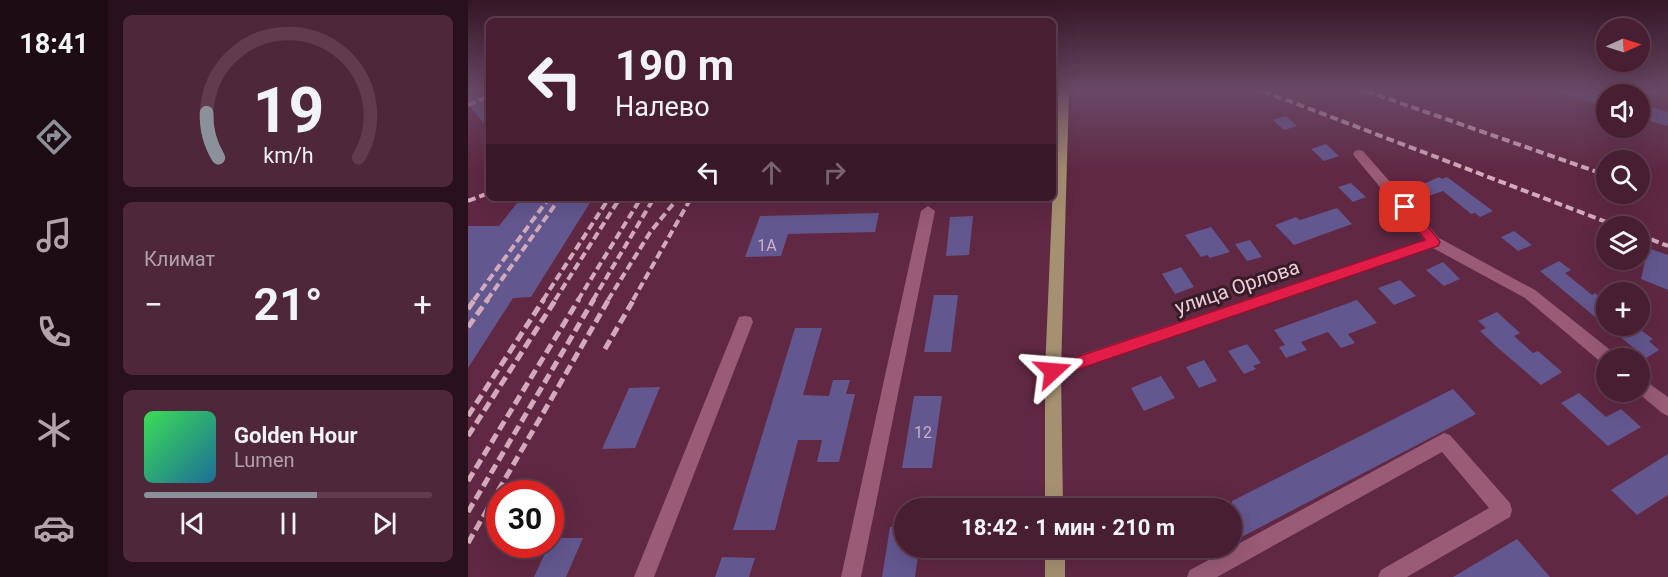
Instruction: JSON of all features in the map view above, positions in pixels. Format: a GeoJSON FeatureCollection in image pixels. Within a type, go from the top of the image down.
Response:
{"type":"FeatureCollection","features":[{"type":"Feature","properties":{"kind":"main road"},"geometry":{"type":"LineString","coordinates":[[1054,498],[1053,371],[1057,146],[1060,118]]}},
{"type":"Feature","properties":{"kind":"main road"},"geometry":{"type":"LineString","coordinates":[[1054,558],[1055,577]]}},
{"type":"Feature","properties":{"kind":"street"},"geometry":{"type":"LineString","coordinates":[[1359,154],[1434,242],[1530,294],[1596,348]]}},
{"type":"Feature","properties":{"kind":"street"},"geometry":{"type":"LineString","coordinates":[[851,577],[928,210]]}},
{"type":"Feature","properties":{"kind":"street","name":"улица Орлова"},"geometry":{"type":"LineString","coordinates":[[1053,371],[1434,242]]}},
{"type":"Feature","properties":{"kind":"street"},"geometry":{"type":"LineString","coordinates":[[644,577],[745,322]]}},
{"type":"Feature","properties":{"kind":"street"},"geometry":{"type":"LineString","coordinates":[[1650,393],[1668,408]]}},
{"type":"Feature","properties":{"kind":"street"},"geometry":{"type":"LineString","coordinates":[[1197,577],[1444,441],[1503,510],[1388,577]]}},
{"type":"Feature","properties":{"kind":"building"},"geometry":{"type":"Polygon","coordinates":[[[480,118],[486,118],[486,125],[480,118]]]}},
{"type":"Feature","properties":{"kind":"building"},"geometry":{"type":"Polygon","coordinates":[[[1288,118],[1297,126],[1284,130],[1273,120],[1288,118]]]}},
{"type":"Feature","properties":{"kind":"building"},"geometry":{"type":"Polygon","coordinates":[[[1650,118],[1668,118],[1668,126],[1650,121],[1650,118]]]}},
{"type":"Feature","properties":{"kind":"building"},"geometry":{"type":"Polygon","coordinates":[[[1326,144],[1339,156],[1324,161],[1311,149],[1326,144]]]}},
{"type":"Feature","properties":{"kind":"building"},"geometry":{"type":"Polygon","coordinates":[[[1439,177],[1442,179],[1447,177],[1493,211],[1480,217],[1475,213],[1471,214],[1443,191],[1411,202],[1397,186],[1409,182],[1415,188],[1439,177]]]}},
{"type":"Feature","properties":{"kind":"building"},"geometry":{"type":"Polygon","coordinates":[[[1351,183],[1366,197],[1353,202],[1338,187],[1351,183]]]}},
{"type":"Feature","properties":{"kind":"building"},"geometry":{"type":"Polygon","coordinates":[[[519,201],[591,201],[531,297],[513,298],[468,368],[468,226],[499,226],[519,201]]]}},
{"type":"Feature","properties":{"kind":"building"},"geometry":{"type":"Polygon","coordinates":[[[1337,208],[1352,224],[1294,245],[1275,225],[1296,217],[1300,220],[1337,208]]]}},
{"type":"Feature","properties":{"kind":"building"},"geometry":{"type":"Polygon","coordinates":[[[879,213],[875,232],[788,234],[781,256],[745,257],[760,216],[879,213]]]}},
{"type":"Feature","properties":{"kind":"building"},"geometry":{"type":"Polygon","coordinates":[[[973,216],[969,255],[946,256],[950,217],[973,216]]]}},
{"type":"Feature","properties":{"kind":"building"},"geometry":{"type":"Polygon","coordinates":[[[1211,227],[1230,252],[1210,258],[1207,255],[1201,257],[1185,235],[1211,227]]]}},
{"type":"Feature","properties":{"kind":"building"},"geometry":{"type":"Polygon","coordinates":[[[1514,231],[1532,245],[1518,251],[1501,237],[1514,231]]]}},
{"type":"Feature","properties":{"kind":"building"},"geometry":{"type":"Polygon","coordinates":[[[1250,240],[1262,257],[1247,261],[1235,244],[1250,240]]]}},
{"type":"Feature","properties":{"kind":"building"},"geometry":{"type":"Polygon","coordinates":[[[1650,249],[1668,255],[1668,290],[1641,279],[1643,270],[1650,270],[1650,249]]]}},
{"type":"Feature","properties":{"kind":"building"},"geometry":{"type":"Polygon","coordinates":[[[1559,261],[1571,270],[1565,273],[1592,295],[1596,294],[1596,318],[1540,271],[1559,261]]]}},
{"type":"Feature","properties":{"kind":"building"},"geometry":{"type":"Polygon","coordinates":[[[1443,262],[1460,279],[1444,286],[1426,270],[1443,262]]]}},
{"type":"Feature","properties":{"kind":"building"},"geometry":{"type":"Polygon","coordinates":[[[1181,267],[1194,287],[1175,294],[1162,274],[1181,267]]]}},
{"type":"Feature","properties":{"kind":"building"},"geometry":{"type":"Polygon","coordinates":[[[1400,280],[1416,296],[1394,305],[1378,288],[1400,280]]]}},
{"type":"Feature","properties":{"kind":"building"},"geometry":{"type":"Polygon","coordinates":[[[934,295],[958,295],[951,352],[924,352],[934,295]]]}},
{"type":"Feature","properties":{"kind":"building"},"geometry":{"type":"Polygon","coordinates":[[[1357,300],[1377,323],[1348,334],[1355,343],[1341,348],[1328,332],[1301,342],[1307,350],[1286,358],[1279,347],[1285,345],[1274,330],[1357,300]]]}},
{"type":"Feature","properties":{"kind":"building"},"geometry":{"type":"Polygon","coordinates":[[[1497,312],[1520,333],[1514,336],[1533,353],[1538,351],[1562,372],[1541,385],[1498,348],[1480,331],[1486,328],[1478,321],[1497,312]]]}},
{"type":"Feature","properties":{"kind":"building"},"geometry":{"type":"Polygon","coordinates":[[[795,328],[822,328],[803,395],[829,396],[833,380],[850,380],[846,394],[855,394],[839,462],[817,462],[822,440],[798,440],[775,530],[733,530],[795,328]]]}},
{"type":"Feature","properties":{"kind":"building"},"geometry":{"type":"Polygon","coordinates":[[[1619,336],[1649,336],[1653,339],[1649,341],[1659,350],[1650,356],[1650,348],[1634,348],[1619,336]]]}},
{"type":"Feature","properties":{"kind":"building"},"geometry":{"type":"Polygon","coordinates":[[[1247,344],[1261,363],[1253,366],[1256,369],[1244,374],[1228,351],[1247,344]]]}},
{"type":"Feature","properties":{"kind":"building"},"geometry":{"type":"Polygon","coordinates":[[[1204,360],[1217,381],[1199,388],[1186,367],[1204,360]]]}},
{"type":"Feature","properties":{"kind":"building"},"geometry":{"type":"Polygon","coordinates":[[[1161,376],[1175,398],[1144,411],[1131,388],[1161,376]]]}},
{"type":"Feature","properties":{"kind":"building"},"geometry":{"type":"Polygon","coordinates":[[[660,387],[635,448],[602,449],[629,388],[660,387]]]}},
{"type":"Feature","properties":{"kind":"building"},"geometry":{"type":"Polygon","coordinates":[[[1453,389],[1476,414],[1242,537],[1242,498],[1238,498],[1453,389]]]}},
{"type":"Feature","properties":{"kind":"building"},"geometry":{"type":"Polygon","coordinates":[[[1579,393],[1606,417],[1621,409],[1641,427],[1608,446],[1561,403],[1579,393]]]}},
{"type":"Feature","properties":{"kind":"building"},"geometry":{"type":"Polygon","coordinates":[[[914,396],[942,396],[932,468],[902,468],[914,396]]]}},
{"type":"Feature","properties":{"kind":"building"},"geometry":{"type":"Polygon","coordinates":[[[1668,454],[1668,495],[1637,515],[1611,490],[1668,454]]]}},
{"type":"Feature","properties":{"kind":"building"},"geometry":{"type":"Polygon","coordinates":[[[890,527],[894,527],[894,558],[918,558],[915,577],[882,577],[890,527]]]}},
{"type":"Feature","properties":{"kind":"building"},"geometry":{"type":"Polygon","coordinates":[[[564,538],[583,538],[566,577],[534,577],[543,558],[564,558],[564,538]]]}},
{"type":"Feature","properties":{"kind":"building"},"geometry":{"type":"Polygon","coordinates":[[[1517,539],[1550,577],[1453,577],[1517,539]]]}},
{"type":"Feature","properties":{"kind":"building"},"geometry":{"type":"Polygon","coordinates":[[[722,557],[755,558],[749,577],[715,577],[722,557]]]}},
{"type":"Feature","properties":{"kind":"railway"},"geometry":{"type":"LineString","coordinates":[[1334,118],[1596,218]]}},
{"type":"Feature","properties":{"kind":"railway"},"geometry":{"type":"LineString","coordinates":[[1443,118],[1596,172]]}},
{"type":"Feature","properties":{"kind":"railway"},"geometry":{"type":"LineString","coordinates":[[468,201],[486,194]]}},
{"type":"Feature","properties":{"kind":"railway"},"geometry":{"type":"LineString","coordinates":[[474,300],[547,201]]}},
{"type":"Feature","properties":{"kind":"railway"},"geometry":{"type":"LineString","coordinates":[[487,300],[558,201]]}},
{"type":"Feature","properties":{"kind":"railway"},"geometry":{"type":"LineString","coordinates":[[543,300],[607,201]]}},
{"type":"Feature","properties":{"kind":"railway"},"geometry":{"type":"LineString","coordinates":[[555,300],[618,201]]}},
{"type":"Feature","properties":{"kind":"railway"},"geometry":{"type":"LineString","coordinates":[[578,300],[639,201]]}},
{"type":"Feature","properties":{"kind":"railway"},"geometry":{"type":"LineString","coordinates":[[593,300],[652,201]]}},
{"type":"Feature","properties":{"kind":"railway"},"geometry":{"type":"LineString","coordinates":[[608,300],[651,231],[676,201]]}},
{"type":"Feature","properties":{"kind":"railway"},"geometry":{"type":"LineString","coordinates":[[633,300],[689,201]]}},
{"type":"Feature","properties":{"kind":"railway"},"geometry":{"type":"LineString","coordinates":[[1650,239],[1668,246]]}},
{"type":"Feature","properties":{"kind":"railway"},"geometry":{"type":"LineString","coordinates":[[468,309],[475,299]]}},
{"type":"Feature","properties":{"kind":"railway"},"geometry":{"type":"LineString","coordinates":[[468,327],[488,299]]}},
{"type":"Feature","properties":{"kind":"railway"},"geometry":{"type":"LineString","coordinates":[[468,416],[544,299]]}},
{"type":"Feature","properties":{"kind":"railway"},"geometry":{"type":"LineString","coordinates":[[468,436],[556,299]]}},
{"type":"Feature","properties":{"kind":"railway"},"geometry":{"type":"LineString","coordinates":[[468,481],[579,299]]}},
{"type":"Feature","properties":{"kind":"railway"},"geometry":{"type":"LineString","coordinates":[[468,512],[594,299]]}},
{"type":"Feature","properties":{"kind":"railway"},"geometry":{"type":"LineString","coordinates":[[468,543],[609,299]]}},
{"type":"Feature","properties":{"kind":"railway"},"geometry":{"type":"LineString","coordinates":[[605,349],[634,299]]}},
{"type":"Feature","properties":{"kind":"route"},"geometry":{"type":"LineString","coordinates":[[1053,371],[1434,242],[1405,207]]}}]}
